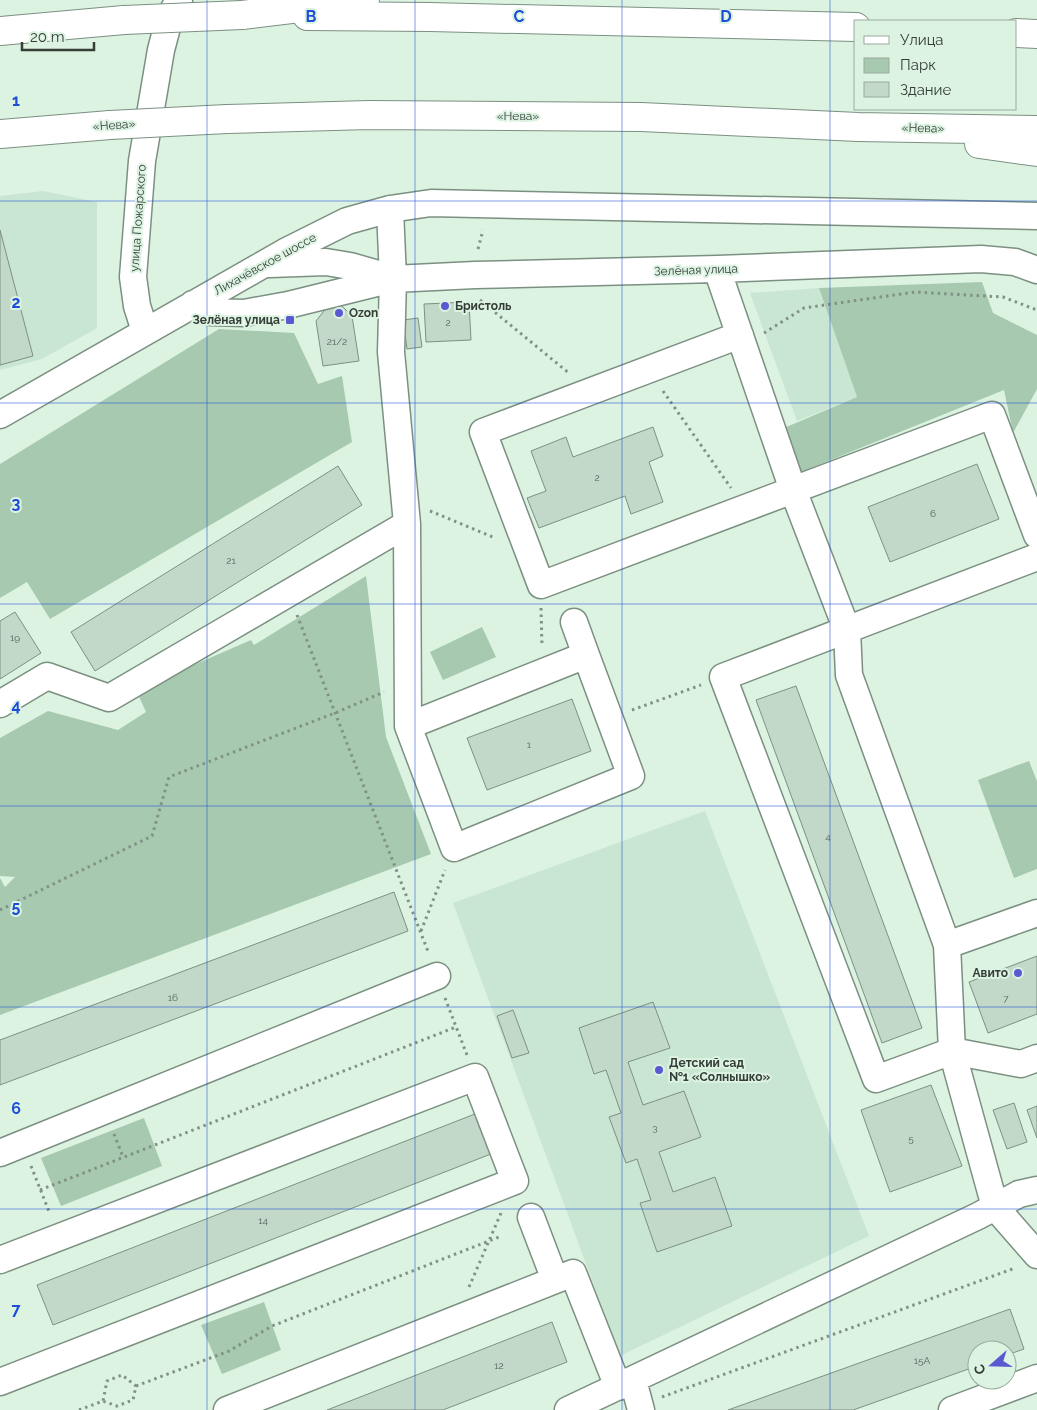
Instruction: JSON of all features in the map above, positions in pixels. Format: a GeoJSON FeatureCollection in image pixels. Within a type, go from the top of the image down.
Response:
{"type":"FeatureCollection","features":[{"type":"Feature","properties":{"kind":"main road"},"geometry":{"type":"LineString","coordinates":[[242,16],[365,0]]}},
{"type":"Feature","properties":{"kind":"main road"},"geometry":{"type":"LineString","coordinates":[[0,31],[124,20],[242,16],[430,17],[854,27]]}},
{"type":"Feature","properties":{"kind":"main road"},"geometry":{"type":"LineString","coordinates":[[1017,33],[1037,34]]}},
{"type":"Feature","properties":{"kind":"main road","name":"«Нева»"},"geometry":{"type":"LineString","coordinates":[[0,134],[110,125],[227,119],[369,116],[641,117],[858,127],[1037,130]]}},
{"type":"Feature","properties":{"kind":"main road"},"geometry":{"type":"LineString","coordinates":[[858,127],[1037,152]]}},
{"type":"Feature","properties":{"kind":"street","name":"улица Пожарского"},"geometry":{"type":"LineString","coordinates":[[146,331],[137,306],[133,277],[142,161],[161,50],[170,16],[179,0]]}},
{"type":"Feature","properties":{"kind":"street","name":"Лихачёвское шоссе"},"geometry":{"type":"LineString","coordinates":[[146,331],[264,264],[347,221],[390,209],[432,203],[1037,216]]}},
{"type":"Feature","properties":{"kind":"street"},"geometry":{"type":"LineString","coordinates":[[390,209],[394,279],[391,352],[406,512],[408,726],[454,848],[631,776],[574,622]]}},
{"type":"Feature","properties":{"kind":"street","name":"Зелёная улица"},"geometry":{"type":"LineString","coordinates":[[394,279],[475,275],[717,270],[981,259],[1014,262],[1037,270]]}},
{"type":"Feature","properties":{"kind":"street"},"geometry":{"type":"LineString","coordinates":[[264,264],[326,262],[350,266],[394,279]]}},
{"type":"Feature","properties":{"kind":"street"},"geometry":{"type":"LineString","coordinates":[[717,270],[793,490],[847,630],[849,674],[948,945],[952,1051],[995,1207],[1028,1261]]}},
{"type":"Feature","properties":{"kind":"street"},"geometry":{"type":"LineString","coordinates":[[193,304],[210,312],[244,313],[288,305],[394,279]]}},
{"type":"Feature","properties":{"kind":"street"},"geometry":{"type":"LineString","coordinates":[[0,415],[146,331]]}},
{"type":"Feature","properties":{"kind":"street"},"geometry":{"type":"LineString","coordinates":[[742,340],[648,370],[483,432],[541,585],[992,415],[1037,535]]}},
{"type":"Feature","properties":{"kind":"street"},"geometry":{"type":"LineString","coordinates":[[0,704],[47,676],[109,698],[288,593],[406,512]]}},
{"type":"Feature","properties":{"kind":"street"},"geometry":{"type":"LineString","coordinates":[[1037,557],[723,677],[876,1079],[952,1051],[1021,1064],[1037,1058]]}},
{"type":"Feature","properties":{"kind":"street"},"geometry":{"type":"LineString","coordinates":[[408,726],[586,655]]}},
{"type":"Feature","properties":{"kind":"street"},"geometry":{"type":"LineString","coordinates":[[948,945],[1037,912]]}},
{"type":"Feature","properties":{"kind":"street"},"geometry":{"type":"LineString","coordinates":[[12,1148],[437,976]]}},
{"type":"Feature","properties":{"kind":"street"},"geometry":{"type":"LineString","coordinates":[[0,1260],[475,1077],[515,1181],[0,1382]]}},
{"type":"Feature","properties":{"kind":"street"},"geometry":{"type":"LineString","coordinates":[[568,1410],[621,1398],[1019,1194],[1037,1190]]}},
{"type":"Feature","properties":{"kind":"street"},"geometry":{"type":"LineString","coordinates":[[531,1216],[555,1280]]}},
{"type":"Feature","properties":{"kind":"street"},"geometry":{"type":"LineString","coordinates":[[227,1410],[573,1273],[621,1398]]}},
{"type":"Feature","properties":{"kind":"street"},"geometry":{"type":"LineString","coordinates":[[952,1410],[1037,1378]]}},
{"type":"Feature","properties":{"kind":"path"},"geometry":{"type":"LineString","coordinates":[[477,254],[483,230]]}},
{"type":"Feature","properties":{"kind":"path"},"geometry":{"type":"LineString","coordinates":[[742,340],[804,308],[915,292],[1003,296],[1037,310]]}},
{"type":"Feature","properties":{"kind":"path"},"geometry":{"type":"LineString","coordinates":[[477,298],[591,391]]}},
{"type":"Feature","properties":{"kind":"path"},"geometry":{"type":"LineString","coordinates":[[648,370],[745,508]]}},
{"type":"Feature","properties":{"kind":"path"},"geometry":{"type":"LineString","coordinates":[[406,512],[528,552]]}},
{"type":"Feature","properties":{"kind":"path"},"geometry":{"type":"LineString","coordinates":[[541,585],[543,672]]}},
{"type":"Feature","properties":{"kind":"path"},"geometry":{"type":"LineString","coordinates":[[288,593],[475,1077]]}},
{"type":"Feature","properties":{"kind":"path"},"geometry":{"type":"LineString","coordinates":[[610,718],[723,677]]}},
{"type":"Feature","properties":{"kind":"path"},"geometry":{"type":"LineString","coordinates":[[0,910],[152,836],[169,777],[335,713],[408,682]]}},
{"type":"Feature","properties":{"kind":"path"},"geometry":{"type":"LineString","coordinates":[[420,932],[454,848]]}},
{"type":"Feature","properties":{"kind":"path"},"geometry":{"type":"LineString","coordinates":[[40,1190],[456,1026]]}},
{"type":"Feature","properties":{"kind":"path"},"geometry":{"type":"LineString","coordinates":[[12,1148],[40,1190],[59,1238]]}},
{"type":"Feature","properties":{"kind":"path"},"geometry":{"type":"LineString","coordinates":[[454,1320],[515,1181]]}},
{"type":"Feature","properties":{"kind":"path"},"geometry":{"type":"LineString","coordinates":[[136,1386],[229,1351],[272,1326],[499,1237]]}},
{"type":"Feature","properties":{"kind":"path"},"geometry":{"type":"LineString","coordinates":[[621,1398],[1028,1261]]}},
{"type":"Feature","properties":{"kind":"path"},"geometry":{"type":"LineString","coordinates":[[103,1401],[107,1381],[122,1375],[136,1386]]}},
{"type":"Feature","properties":{"kind":"path"},"geometry":{"type":"LineString","coordinates":[[79,1410],[103,1401],[116,1406],[133,1400],[136,1386]]}},
{"type":"Feature","properties":{"kind":"shaded area"},"geometry":{"type":"Polygon","coordinates":[[[43,191],[97,202],[97,328],[42,359],[0,370],[0,196],[43,191]]]}},
{"type":"Feature","properties":{"kind":"shaded area"},"geometry":{"type":"Polygon","coordinates":[[[819,288],[857,397],[797,421],[750,293],[819,288]]]}},
{"type":"Feature","properties":{"kind":"shaded area","name":"Детский сад №1 «Солнышко»"},"geometry":{"type":"Polygon","coordinates":[[[705,811],[869,1236],[620,1356],[453,903],[705,811]]]}},
{"type":"Feature","properties":{"kind":"green space"},"geometry":{"type":"Polygon","coordinates":[[[982,282],[993,313],[1037,335],[1037,389],[1013,433],[1004,390],[801,472],[784,428],[857,397],[819,288],[982,282]]]}},
{"type":"Feature","properties":{"kind":"green space"},"geometry":{"type":"Polygon","coordinates":[[[219,329],[294,333],[318,384],[342,376],[352,442],[50,619],[27,582],[0,598],[0,464],[219,329]]]}},
{"type":"Feature","properties":{"kind":"green space"},"geometry":{"type":"Polygon","coordinates":[[[366,576],[386,737],[431,854],[0,1015],[0,878],[5,887],[15,877],[0,876],[0,738],[48,711],[118,730],[146,712],[136,690],[251,640],[254,645],[366,576]]]}},
{"type":"Feature","properties":{"kind":"green space"},"geometry":{"type":"Polygon","coordinates":[[[482,627],[496,657],[443,680],[430,652],[482,627]]]}},
{"type":"Feature","properties":{"kind":"green space"},"geometry":{"type":"Polygon","coordinates":[[[1029,761],[1037,781],[1037,869],[1014,878],[978,780],[1029,761]]]}},
{"type":"Feature","properties":{"kind":"green space"},"geometry":{"type":"Polygon","coordinates":[[[144,1118],[162,1166],[61,1206],[41,1158],[144,1118]]]}},
{"type":"Feature","properties":{"kind":"green space"},"geometry":{"type":"Polygon","coordinates":[[[264,1302],[281,1350],[222,1374],[201,1325],[264,1302]]]}},
{"type":"Feature","properties":{"kind":"building"},"geometry":{"type":"Polygon","coordinates":[[[0,230],[33,356],[0,365],[0,230]]]}},
{"type":"Feature","properties":{"kind":"building"},"geometry":{"type":"Polygon","coordinates":[[[469,302],[471,340],[426,342],[424,304],[469,302]]]}},
{"type":"Feature","properties":{"kind":"building"},"geometry":{"type":"Polygon","coordinates":[[[341,305],[352,316],[359,361],[323,366],[316,321],[327,307],[341,305]]]}},
{"type":"Feature","properties":{"kind":"building"},"geometry":{"type":"Polygon","coordinates":[[[418,318],[422,347],[407,349],[403,320],[418,318]]]}},
{"type":"Feature","properties":{"kind":"building"},"geometry":{"type":"Polygon","coordinates":[[[653,427],[663,456],[649,462],[663,502],[631,514],[625,496],[539,528],[527,498],[546,491],[531,451],[566,437],[573,457],[653,427]]]}},
{"type":"Feature","properties":{"kind":"building"},"geometry":{"type":"Polygon","coordinates":[[[977,464],[999,519],[890,562],[868,507],[977,464]]]}},
{"type":"Feature","properties":{"kind":"building"},"geometry":{"type":"Polygon","coordinates":[[[338,466],[362,505],[95,671],[71,632],[338,466]]]}},
{"type":"Feature","properties":{"kind":"building"},"geometry":{"type":"Polygon","coordinates":[[[15,612],[41,653],[0,679],[0,621],[15,612]]]}},
{"type":"Feature","properties":{"kind":"building"},"geometry":{"type":"Polygon","coordinates":[[[796,686],[922,1028],[882,1043],[756,700],[796,686]]]}},
{"type":"Feature","properties":{"kind":"building"},"geometry":{"type":"Polygon","coordinates":[[[572,699],[591,751],[487,790],[467,738],[572,699]]]}},
{"type":"Feature","properties":{"kind":"building"},"geometry":{"type":"Polygon","coordinates":[[[394,892],[408,931],[0,1085],[0,1040],[394,892]]]}},
{"type":"Feature","properties":{"kind":"building"},"geometry":{"type":"Polygon","coordinates":[[[1037,956],[1037,1014],[988,1033],[969,982],[1037,956]]]}},
{"type":"Feature","properties":{"kind":"building"},"geometry":{"type":"Polygon","coordinates":[[[653,1002],[670,1048],[628,1062],[643,1105],[684,1091],[701,1137],[659,1152],[673,1192],[715,1177],[732,1226],[657,1252],[640,1203],[651,1200],[637,1159],[626,1163],[609,1117],[621,1113],[606,1070],[594,1074],[579,1028],[653,1002]]]}},
{"type":"Feature","properties":{"kind":"building"},"geometry":{"type":"Polygon","coordinates":[[[513,1010],[529,1053],[512,1058],[497,1016],[513,1010]]]}},
{"type":"Feature","properties":{"kind":"building"},"geometry":{"type":"Polygon","coordinates":[[[931,1085],[962,1166],[890,1192],[861,1110],[931,1085]]]}},
{"type":"Feature","properties":{"kind":"building"},"geometry":{"type":"Polygon","coordinates":[[[1014,1103],[1027,1142],[1007,1149],[993,1110],[1014,1103]]]}},
{"type":"Feature","properties":{"kind":"building"},"geometry":{"type":"Polygon","coordinates":[[[1037,1106],[1037,1138],[1027,1110],[1037,1106]]]}},
{"type":"Feature","properties":{"kind":"building"},"geometry":{"type":"Polygon","coordinates":[[[480,1112],[496,1152],[53,1325],[37,1285],[480,1112]]]}},
{"type":"Feature","properties":{"kind":"building"},"geometry":{"type":"Polygon","coordinates":[[[1010,1309],[1024,1349],[1017,1351],[1017,1340],[967,1340],[967,1370],[853,1410],[728,1410],[1010,1309]]]}},
{"type":"Feature","properties":{"kind":"building"},"geometry":{"type":"Polygon","coordinates":[[[552,1322],[567,1362],[443,1410],[327,1410],[552,1322]]]}},
{"type":"Feature","properties":{"kind":"place","name":"Бристоль"},"geometry":{"type":"Point","coordinates":[445,306]}},
{"type":"Feature","properties":{"kind":"place","name":"Ozon"},"geometry":{"type":"Point","coordinates":[339,313]}},
{"type":"Feature","properties":{"kind":"place","name":"Зелёная улица"},"geometry":{"type":"Point","coordinates":[290,320]}},
{"type":"Feature","properties":{"kind":"place","name":"Авито"},"geometry":{"type":"Point","coordinates":[1018,973]}},
{"type":"Feature","properties":{"kind":"place","name":"Детский сад №1 «Солнышко»"},"geometry":{"type":"Point","coordinates":[659,1070]}}]}
